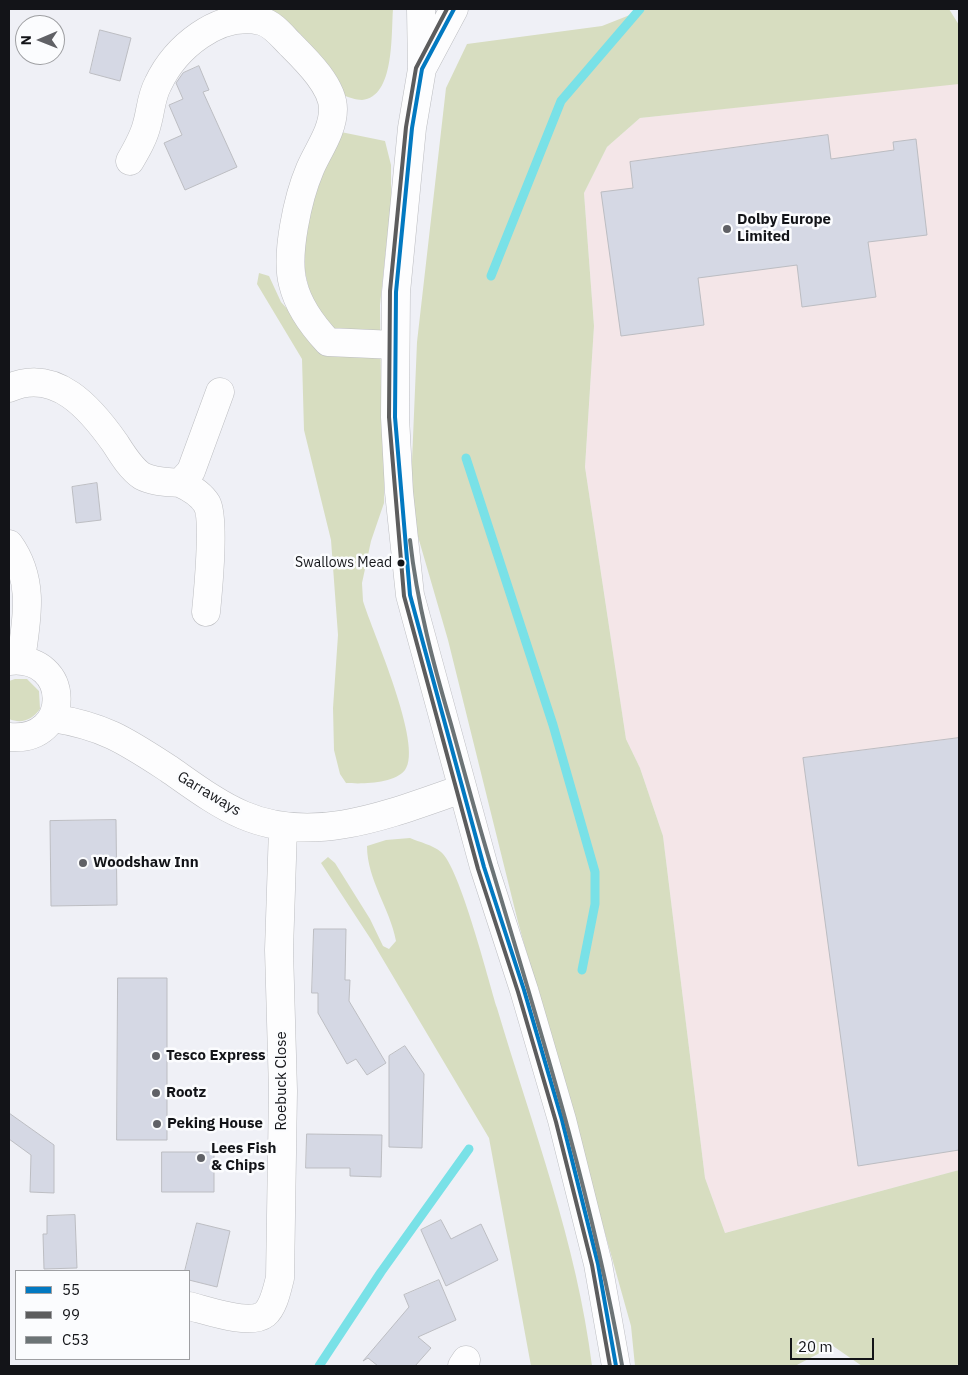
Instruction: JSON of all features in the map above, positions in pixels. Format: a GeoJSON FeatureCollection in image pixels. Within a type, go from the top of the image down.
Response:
{"type":"FeatureCollection","features":[{"type":"Feature","properties":{"kind":"street"},"geometry":{"type":"LineString","coordinates":[[421,9],[422,69],[409,157],[396,292],[395,417],[399,492],[410,595],[462,789],[562,1120],[598,1264],[616,1366]]}},
{"type":"Feature","properties":{"kind":"street"},"geometry":{"type":"LineString","coordinates":[[422,69],[454,9]]}},
{"type":"Feature","properties":{"kind":"street"},"geometry":{"type":"LineString","coordinates":[[130,161],[141,142],[157,85],[166,68],[190,43],[222,24],[242,20],[262,21],[274,28],[322,82],[332,97],[333,109],[332,122],[310,167],[298,204],[290,261],[293,284],[314,327],[328,342],[396,345]]}},
{"type":"Feature","properties":{"kind":"street"},"geometry":{"type":"LineString","coordinates":[[9,388],[32,381],[51,384],[74,396],[95,415],[126,459],[142,476],[180,483],[198,493],[208,505],[210,521],[206,612]]}},
{"type":"Feature","properties":{"kind":"street"},"geometry":{"type":"LineString","coordinates":[[180,483],[191,471],[220,392]]}},
{"type":"Feature","properties":{"kind":"street"},"geometry":{"type":"LineString","coordinates":[[9,544],[24,572],[28,595],[15,660],[34,663],[45,670],[55,686],[58,699],[52,718],[44,729],[21,738],[9,737]]}},
{"type":"Feature","properties":{"kind":"street","name":"Garraways"},"geometry":{"type":"LineString","coordinates":[[52,718],[76,722],[112,734],[143,750],[222,804],[242,814],[283,828],[323,828],[340,825],[413,806],[462,789]]}},
{"type":"Feature","properties":{"kind":"street","name":"Roebuck Close"},"geometry":{"type":"LineString","coordinates":[[190,1306],[250,1319],[264,1314],[272,1302],[280,1278],[283,1074],[279,950],[283,828]]}},
{"type":"Feature","properties":{"kind":"shaded area"},"geometry":{"type":"Polygon","coordinates":[[[959,82],[959,1170],[725,1233],[705,1178],[663,836],[640,768],[626,739],[585,467],[594,326],[584,193],[607,147],[640,118],[959,82]]]}},
{"type":"Feature","properties":{"kind":"green space"},"geometry":{"type":"Polygon","coordinates":[[[257,9],[393,9],[389,63],[386,76],[380,88],[373,96],[362,100],[343,95],[257,9]]]}},
{"type":"Feature","properties":{"kind":"green space"},"geometry":{"type":"Polygon","coordinates":[[[645,9],[949,9],[959,25],[959,84],[640,118],[607,147],[584,193],[594,326],[585,467],[626,739],[640,768],[663,836],[705,1178],[725,1233],[959,1170],[959,1364],[955,1366],[862,1366],[833,1346],[795,1366],[635,1366],[631,1326],[518,922],[448,640],[410,509],[417,342],[446,88],[467,44],[602,26],[645,9]]]}},
{"type":"Feature","properties":{"kind":"green space"},"geometry":{"type":"Polygon","coordinates":[[[336,131],[385,141],[391,165],[391,202],[380,305],[381,389],[385,453],[384,503],[371,541],[362,583],[363,601],[402,714],[408,738],[409,757],[405,770],[400,775],[386,781],[369,783],[346,783],[340,774],[334,750],[333,708],[338,635],[331,540],[304,430],[302,359],[257,284],[259,273],[269,276],[281,302],[290,312],[311,298],[304,263],[306,231],[314,196],[336,131]]]}},
{"type":"Feature","properties":{"kind":"green space"},"geometry":{"type":"Polygon","coordinates":[[[27,679],[39,691],[40,709],[34,716],[22,721],[9,719],[9,681],[27,679]]]}},
{"type":"Feature","properties":{"kind":"green space"},"geometry":{"type":"Polygon","coordinates":[[[410,838],[441,852],[448,862],[465,901],[565,1230],[585,1320],[592,1366],[531,1366],[489,1138],[372,941],[321,863],[328,857],[335,863],[370,919],[383,946],[389,949],[396,941],[371,871],[367,846],[386,840],[410,838]]]}},
{"type":"Feature","properties":{"kind":"building"},"geometry":{"type":"Polygon","coordinates":[[[100,30],[131,38],[120,81],[90,73],[100,30]]]}},
{"type":"Feature","properties":{"kind":"building"},"geometry":{"type":"Polygon","coordinates":[[[199,66],[209,90],[203,92],[237,167],[185,190],[164,143],[182,135],[169,105],[183,99],[176,83],[183,73],[199,66]]]}},
{"type":"Feature","properties":{"kind":"building"},"geometry":{"type":"Polygon","coordinates":[[[828,135],[831,159],[894,150],[893,142],[916,139],[927,235],[868,242],[876,297],[802,307],[797,265],[698,278],[704,325],[621,336],[601,192],[633,188],[630,162],[828,135]]]}},
{"type":"Feature","properties":{"kind":"building"},"geometry":{"type":"Polygon","coordinates":[[[97,483],[101,520],[76,523],[72,487],[97,483]]]}},
{"type":"Feature","properties":{"kind":"building"},"geometry":{"type":"Polygon","coordinates":[[[959,738],[959,1150],[858,1166],[803,758],[959,738]]]}},
{"type":"Feature","properties":{"kind":"building","name":"Woodshaw Inn"},"geometry":{"type":"Polygon","coordinates":[[[116,820],[117,905],[51,906],[50,821],[116,820]]]}},
{"type":"Feature","properties":{"kind":"building"},"geometry":{"type":"Polygon","coordinates":[[[314,929],[346,929],[345,980],[350,980],[349,1001],[386,1063],[367,1075],[356,1059],[347,1064],[318,1013],[318,993],[312,993],[314,929]]]}},
{"type":"Feature","properties":{"kind":"building"},"geometry":{"type":"Polygon","coordinates":[[[118,978],[167,978],[167,1140],[117,1140],[118,978]]]}},
{"type":"Feature","properties":{"kind":"building"},"geometry":{"type":"Polygon","coordinates":[[[405,1046],[424,1074],[422,1148],[389,1147],[389,1056],[405,1046]]]}},
{"type":"Feature","properties":{"kind":"building"},"geometry":{"type":"Polygon","coordinates":[[[9,1113],[54,1145],[54,1193],[30,1192],[31,1155],[9,1139],[9,1113]]]}},
{"type":"Feature","properties":{"kind":"building"},"geometry":{"type":"Polygon","coordinates":[[[307,1134],[382,1135],[381,1177],[350,1176],[350,1168],[306,1168],[307,1134]]]}},
{"type":"Feature","properties":{"kind":"building"},"geometry":{"type":"Polygon","coordinates":[[[162,1152],[214,1152],[214,1192],[162,1192],[162,1152]]]}},
{"type":"Feature","properties":{"kind":"building"},"geometry":{"type":"Polygon","coordinates":[[[75,1215],[77,1268],[44,1269],[43,1234],[47,1234],[47,1216],[75,1215]]]}},
{"type":"Feature","properties":{"kind":"building"},"geometry":{"type":"Polygon","coordinates":[[[441,1220],[451,1239],[481,1224],[498,1260],[446,1286],[421,1230],[441,1220]]]}},
{"type":"Feature","properties":{"kind":"building"},"geometry":{"type":"Polygon","coordinates":[[[197,1223],[230,1231],[217,1287],[190,1280],[190,1270],[185,1270],[197,1223]]]}},
{"type":"Feature","properties":{"kind":"building"},"geometry":{"type":"Polygon","coordinates":[[[439,1280],[456,1320],[418,1337],[431,1348],[415,1366],[378,1366],[368,1358],[363,1361],[409,1307],[404,1295],[439,1280]]]}},
{"type":"Feature","properties":{"kind":"waterway"},"geometry":{"type":"LineString","coordinates":[[491,276],[561,101],[640,9]]}},
{"type":"Feature","properties":{"kind":"waterway"},"geometry":{"type":"LineString","coordinates":[[466,458],[553,725],[595,872],[595,904],[582,970]]}},
{"type":"Feature","properties":{"kind":"waterway"},"geometry":{"type":"LineString","coordinates":[[319,1366],[381,1272],[469,1149]]}},
{"type":"Feature","properties":{"kind":"transit line","name":"99"},"geometry":{"type":"LineString","coordinates":[[447,9],[416,68],[406,127],[390,291],[389,417],[404,596],[478,869],[518,992],[556,1122],[592,1265],[610,1366]]}},
{"type":"Feature","properties":{"kind":"transit line","name":"55"},"geometry":{"type":"LineString","coordinates":[[454,9],[422,69],[412,128],[396,292],[395,417],[410,595],[484,867],[524,990],[562,1120],[598,1264],[616,1366]]}},
{"type":"Feature","properties":{"kind":"transit line","name":"C53"},"geometry":{"type":"LineString","coordinates":[[410,540],[421,610],[432,656],[482,835],[565,1117],[596,1240],[622,1365]]}},
{"type":"Feature","properties":{"kind":"place","name":"Dolby Europe Limited"},"geometry":{"type":"Point","coordinates":[727,229]}},
{"type":"Feature","properties":{"kind":"place","name":"Swallows Mead"},"geometry":{"type":"Point","coordinates":[401,563]}},
{"type":"Feature","properties":{"kind":"place","name":"Woodshaw Inn"},"geometry":{"type":"Point","coordinates":[83,863]}},
{"type":"Feature","properties":{"kind":"place","name":"Tesco Express"},"geometry":{"type":"Point","coordinates":[156,1056]}},
{"type":"Feature","properties":{"kind":"place","name":"Rootz"},"geometry":{"type":"Point","coordinates":[156,1093]}},
{"type":"Feature","properties":{"kind":"place","name":"Peking House"},"geometry":{"type":"Point","coordinates":[157,1124]}},
{"type":"Feature","properties":{"kind":"place","name":"Lees Fish & Chips"},"geometry":{"type":"Point","coordinates":[201,1158]}}]}
